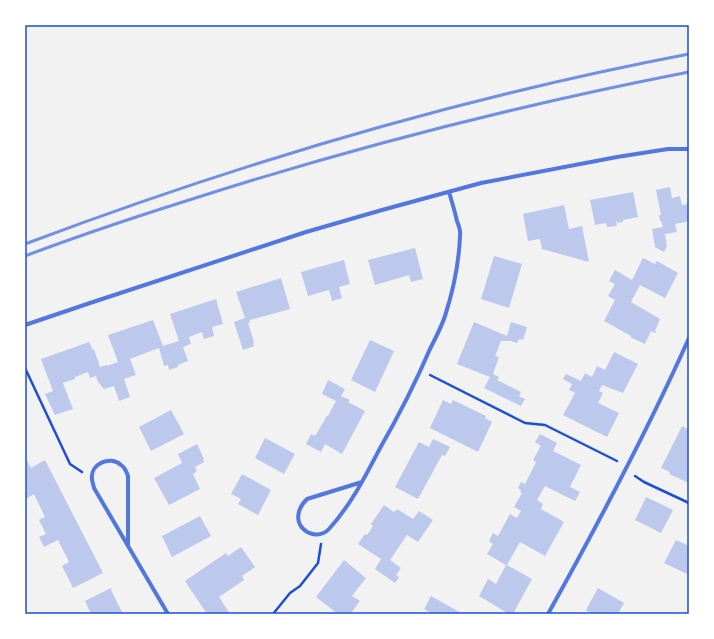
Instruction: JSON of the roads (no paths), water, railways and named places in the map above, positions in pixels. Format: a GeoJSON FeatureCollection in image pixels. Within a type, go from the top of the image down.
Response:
{"type":"FeatureCollection","features":[{"type":"Feature","properties":{"kind":"street"},"geometry":{"type":"LineString","coordinates":[[25,325],[306,232],[486,182],[617,157],[668,149],[689,149]]}},
{"type":"Feature","properties":{"kind":"street"},"geometry":{"type":"LineString","coordinates":[[362,482],[307,499],[301,505],[298,512],[299,524],[309,533],[315,535],[322,534],[328,530],[342,512],[362,482],[393,426],[445,317],[456,276],[461,234],[449,192]]}},
{"type":"Feature","properties":{"kind":"street"},"geometry":{"type":"LineString","coordinates":[[548,614],[626,470],[666,389],[689,338]]}},
{"type":"Feature","properties":{"kind":"street"},"geometry":{"type":"LineString","coordinates":[[128,545],[128,476],[121,464],[108,460],[102,462],[93,472],[92,478],[94,488],[168,614]]}},
{"type":"Feature","properties":{"kind":"railway"},"geometry":{"type":"LineString","coordinates":[[25,244],[188,186],[353,135],[520,90],[689,54]]}},
{"type":"Feature","properties":{"kind":"railway"},"geometry":{"type":"LineString","coordinates":[[25,256],[166,207],[310,163],[499,113],[689,72]]}}]}
